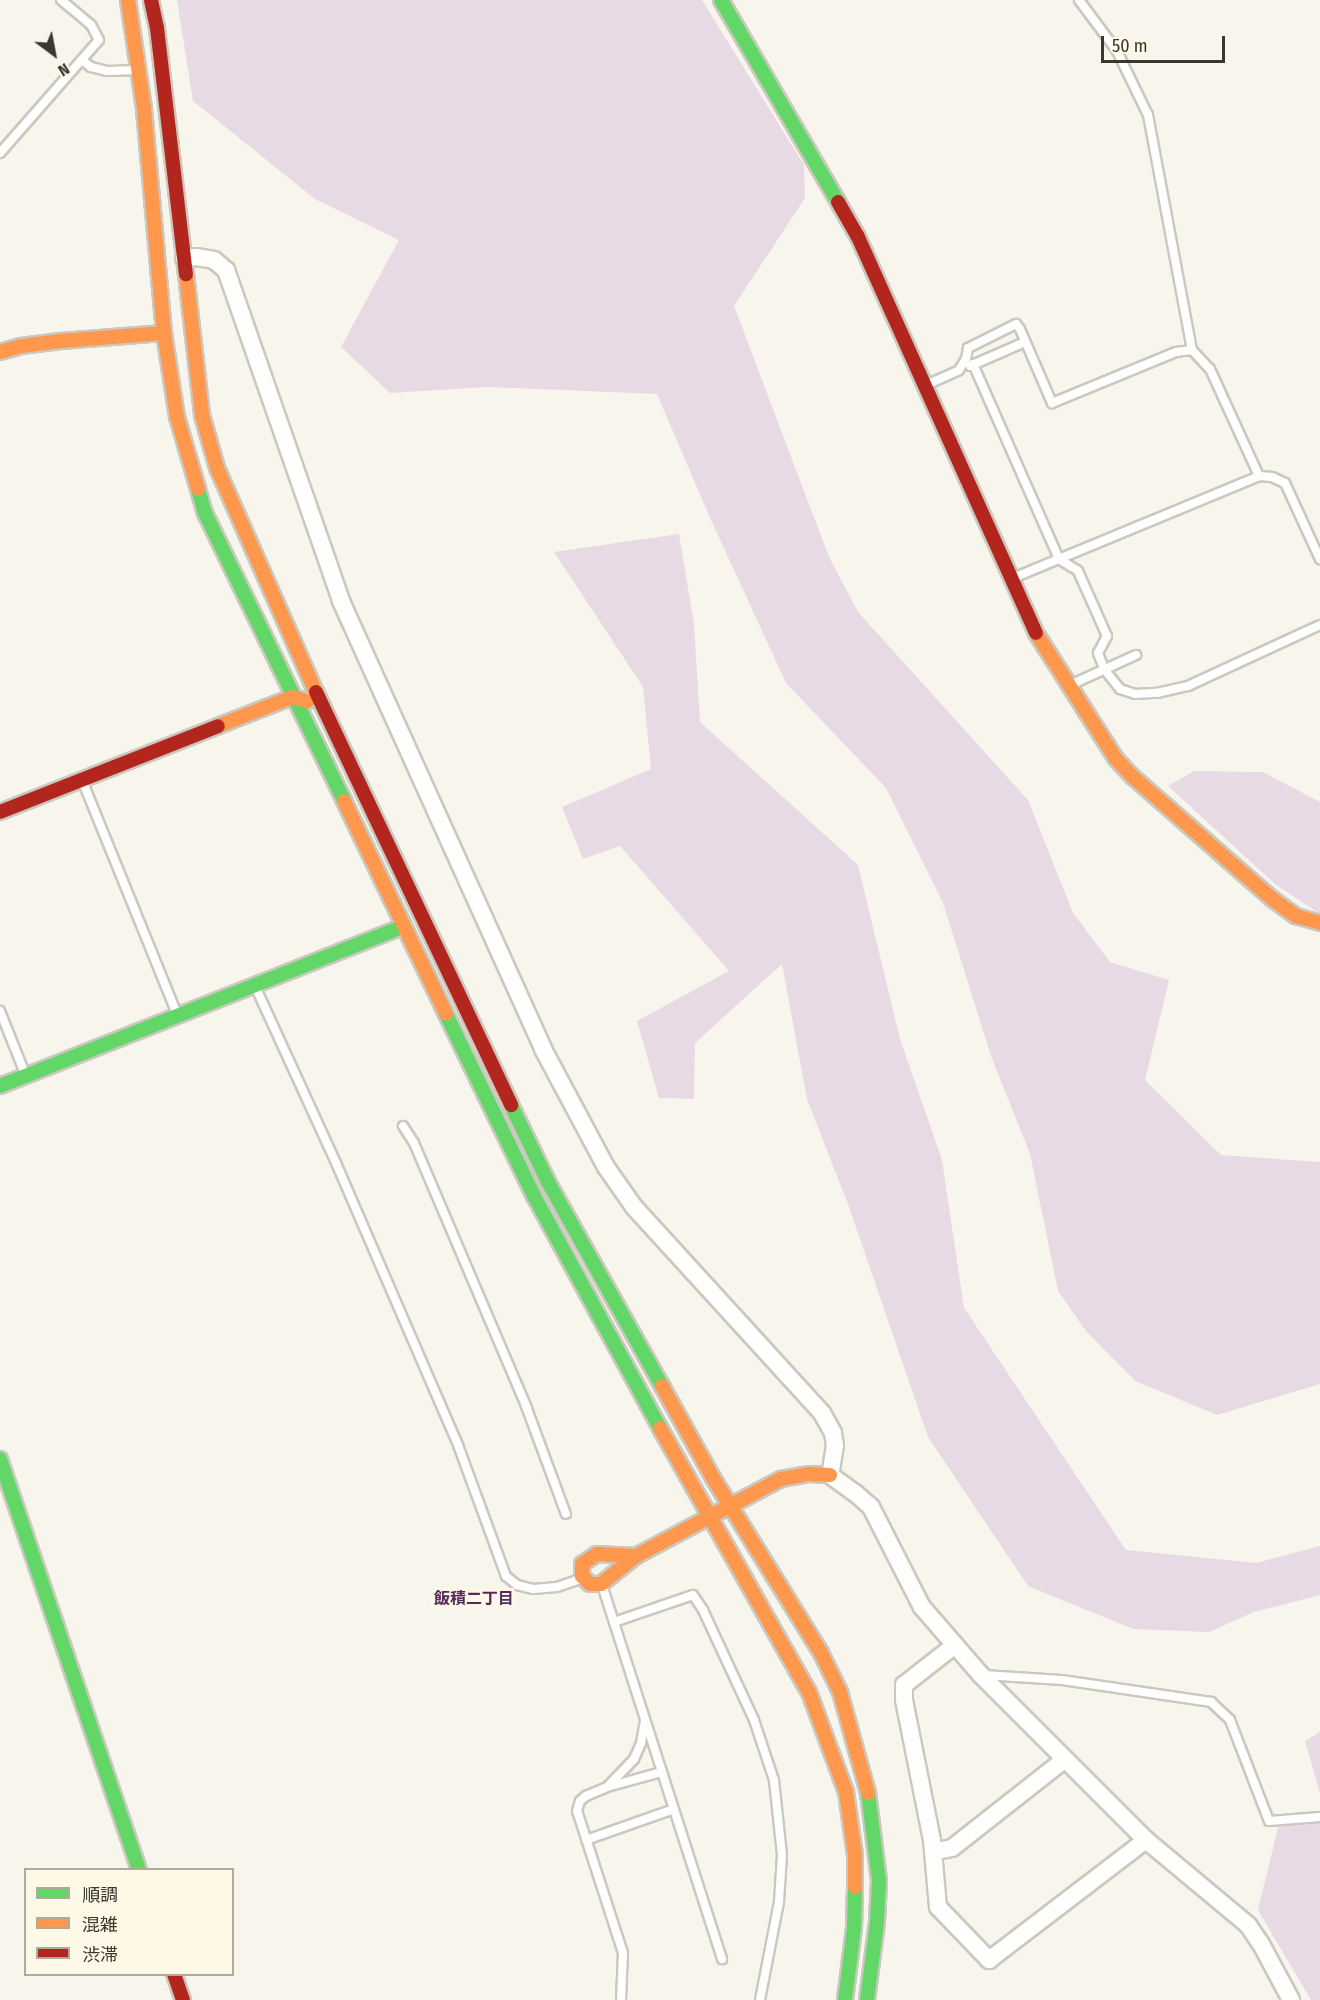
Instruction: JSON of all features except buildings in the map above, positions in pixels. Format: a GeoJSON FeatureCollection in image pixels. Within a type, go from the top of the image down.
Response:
{"type":"FeatureCollection","features":[{"type":"Feature","properties":{"kind":"street"},"geometry":{"type":"LineString","coordinates":[[128,0],[139,70],[164,333],[177,417],[205,513],[402,927],[534,1196],[809,1692],[846,1792],[855,1855],[851,1966],[845,2000]]}},
{"type":"Feature","properties":{"kind":"street"},"geometry":{"type":"LineString","coordinates":[[151,0],[157,28],[202,415],[217,468],[292,640],[422,920],[548,1182],[730,1506],[821,1653],[840,1692],[854,1736],[870,1805],[879,1881],[877,1922],[867,2000]]}},
{"type":"Feature","properties":{"kind":"street"},"geometry":{"type":"LineString","coordinates":[[721,0],[858,237],[1036,634],[1068,686],[1116,759],[1132,777],[1271,898],[1296,916],[1320,923]]}},
{"type":"Feature","properties":{"kind":"street"},"geometry":{"type":"LineString","coordinates":[[184,258],[196,256],[214,260],[221,263],[226,270],[341,601],[538,1039],[576,1115],[606,1167],[634,1207],[822,1413],[833,1433],[833,1463],[830,1475]]}},
{"type":"Feature","properties":{"kind":"street"},"geometry":{"type":"LineString","coordinates":[[0,352],[21,346],[62,341],[164,333]]}},
{"type":"Feature","properties":{"kind":"street"},"geometry":{"type":"LineString","coordinates":[[292,640],[297,674],[292,698]]}},
{"type":"Feature","properties":{"kind":"street"},"geometry":{"type":"LineString","coordinates":[[0,812],[292,698],[325,708]]}},
{"type":"Feature","properties":{"kind":"street"},"geometry":{"type":"LineString","coordinates":[[0,1086],[402,927]]}},
{"type":"Feature","properties":{"kind":"street"},"geometry":{"type":"LineString","coordinates":[[0,1459],[139,1868]]}},
{"type":"Feature","properties":{"kind":"street"},"geometry":{"type":"LineString","coordinates":[[636,1556],[597,1554],[582,1564],[580,1570],[590,1584],[602,1584],[636,1556],[786,1477],[810,1474],[830,1475],[855,1492],[870,1508],[922,1607],[981,1675],[1146,1840],[1248,1925],[1291,2000]]}},
{"type":"Feature","properties":{"kind":"street"},"geometry":{"type":"LineString","coordinates":[[955,1645],[904,1685],[904,1700],[933,1852],[938,1907],[989,1960],[1146,1840]]}},
{"type":"Feature","properties":{"kind":"street"},"geometry":{"type":"LineString","coordinates":[[933,1852],[952,1848],[1064,1760]]}},
{"type":"Feature","properties":{"kind":"street"},"geometry":{"type":"LineString","coordinates":[[175,1976],[183,2000]]}},
{"type":"Feature","properties":{"kind":"lane"},"geometry":{"type":"LineString","coordinates":[[0,153],[83,61],[99,40],[97,33],[62,0]]}},
{"type":"Feature","properties":{"kind":"lane"},"geometry":{"type":"LineString","coordinates":[[1079,0],[1117,51],[1148,115],[1192,350],[1210,369],[1259,476]]}},
{"type":"Feature","properties":{"kind":"lane"},"geometry":{"type":"LineString","coordinates":[[83,61],[91,67],[107,71],[139,70]]}},
{"type":"Feature","properties":{"kind":"lane"},"geometry":{"type":"LineString","coordinates":[[958,370],[966,359],[968,348],[1016,324],[1052,403],[1176,352],[1192,350]]}},
{"type":"Feature","properties":{"kind":"lane"},"geometry":{"type":"LineString","coordinates":[[926,385],[1025,342]]}},
{"type":"Feature","properties":{"kind":"lane"},"geometry":{"type":"LineString","coordinates":[[973,364],[1059,559],[1078,571],[1107,636],[1098,654],[1104,669],[1120,689],[1135,694],[1157,693],[1188,686],[1320,625]]}},
{"type":"Feature","properties":{"kind":"lane"},"geometry":{"type":"LineString","coordinates":[[1011,578],[1259,476],[1272,477],[1285,483],[1320,559]]}},
{"type":"Feature","properties":{"kind":"lane"},"geometry":{"type":"LineString","coordinates":[[1068,686],[1136,655]]}},
{"type":"Feature","properties":{"kind":"lane"},"geometry":{"type":"LineString","coordinates":[[82,780],[178,1017]]}},
{"type":"Feature","properties":{"kind":"lane"},"geometry":{"type":"LineString","coordinates":[[255,986],[336,1162],[458,1445],[506,1576],[517,1585],[533,1589],[557,1587],[584,1578]]}},
{"type":"Feature","properties":{"kind":"lane"},"geometry":{"type":"LineString","coordinates":[[0,1011],[26,1076]]}},
{"type":"Feature","properties":{"kind":"lane"},"geometry":{"type":"LineString","coordinates":[[403,1126],[414,1143],[526,1406],[566,1514]]}},
{"type":"Feature","properties":{"kind":"lane"},"geometry":{"type":"LineString","coordinates":[[602,1584],[722,1959]]}},
{"type":"Feature","properties":{"kind":"lane"},"geometry":{"type":"LineString","coordinates":[[614,1622],[693,1595],[703,1610],[754,1720],[774,1779],[782,1855],[779,1902],[760,2000]]}},
{"type":"Feature","properties":{"kind":"lane"},"geometry":{"type":"LineString","coordinates":[[981,1675],[1062,1680],[1211,1702],[1230,1720],[1269,1821],[1320,1817]]}},
{"type":"Feature","properties":{"kind":"lane"},"geometry":{"type":"LineString","coordinates":[[621,2000],[623,1953],[577,1811],[580,1802],[621,1776],[634,1759],[641,1743],[645,1720]]}},
{"type":"Feature","properties":{"kind":"lane"},"geometry":{"type":"LineString","coordinates":[[607,1787],[662,1772]]}},
{"type":"Feature","properties":{"kind":"lane"},"geometry":{"type":"LineString","coordinates":[[586,1840],[674,1809]]}},
{"type":"Feature","properties":{"kind":"shaded area"},"geometry":{"type":"Polygon","coordinates":[[[177,0],[702,0],[804,165],[805,198],[734,306],[829,557],[858,612],[1028,800],[1073,913],[1110,962],[1169,980],[1145,1080],[1221,1155],[1320,1162],[1320,1384],[1217,1415],[1135,1381],[1086,1331],[1058,1291],[1030,1154],[992,1059],[943,903],[886,788],[786,683],[711,520],[657,394],[487,387],[390,393],[341,347],[399,240],[315,199],[193,101],[177,0]]]}},
{"type":"Feature","properties":{"kind":"shaded area"},"geometry":{"type":"Polygon","coordinates":[[[679,534],[694,624],[700,722],[858,865],[900,1039],[942,1160],[964,1308],[1126,1550],[1256,1563],[1320,1546],[1320,1595],[1254,1612],[1209,1632],[1133,1629],[1028,1586],[928,1437],[849,1207],[807,1099],[782,964],[695,1043],[694,1099],[659,1098],[637,1021],[729,971],[620,846],[583,859],[562,807],[651,769],[643,687],[554,552],[679,534]]]}},
{"type":"Feature","properties":{"kind":"shaded area"},"geometry":{"type":"Polygon","coordinates":[[[1194,771],[1263,772],[1320,802],[1320,914],[1275,884],[1168,786],[1194,771]]]}},
{"type":"Feature","properties":{"kind":"shaded area"},"geometry":{"type":"Polygon","coordinates":[[[1320,1732],[1320,1793],[1305,1741],[1320,1732]]]}},
{"type":"Feature","properties":{"kind":"shaded area"},"geometry":{"type":"Polygon","coordinates":[[[1320,1818],[1320,2000],[1311,2000],[1258,1910],[1279,1824],[1320,1818]]]}},
{"type":"Feature","properties":{"kind":"traffic: fast"},"geometry":{"type":"LineString","coordinates":[[721,0],[838,202]]}},
{"type":"Feature","properties":{"kind":"traffic: fast"},"geometry":{"type":"LineString","coordinates":[[198,489],[205,513],[344,801]]}},
{"type":"Feature","properties":{"kind":"traffic: fast"},"geometry":{"type":"LineString","coordinates":[[0,1086],[402,927]]}},
{"type":"Feature","properties":{"kind":"traffic: fast"},"geometry":{"type":"LineString","coordinates":[[446,1014],[534,1196],[660,1428]]}},
{"type":"Feature","properties":{"kind":"traffic: fast"},"geometry":{"type":"LineString","coordinates":[[511,1105],[548,1182],[662,1386]]}},
{"type":"Feature","properties":{"kind":"traffic: fast"},"geometry":{"type":"LineString","coordinates":[[0,1459],[138,1868]]}},
{"type":"Feature","properties":{"kind":"traffic: fast"},"geometry":{"type":"LineString","coordinates":[[867,2000],[877,1922],[879,1881],[868,1793]]}},
{"type":"Feature","properties":{"kind":"traffic: fast"},"geometry":{"type":"LineString","coordinates":[[845,2000],[854,1928],[855,1887]]}},
{"type":"Feature","properties":{"kind":"traffic: slow"},"geometry":{"type":"LineString","coordinates":[[128,0],[144,109],[164,333],[177,417],[198,489]]}},
{"type":"Feature","properties":{"kind":"traffic: slow"},"geometry":{"type":"LineString","coordinates":[[186,274],[202,415],[217,468],[316,692]]}},
{"type":"Feature","properties":{"kind":"traffic: slow"},"geometry":{"type":"LineString","coordinates":[[0,352],[21,346],[61,341],[164,333]]}},
{"type":"Feature","properties":{"kind":"traffic: slow"},"geometry":{"type":"LineString","coordinates":[[1036,633],[1116,759],[1133,777],[1271,898],[1296,916],[1320,923]]}},
{"type":"Feature","properties":{"kind":"traffic: slow"},"geometry":{"type":"LineString","coordinates":[[218,726],[292,697],[307,701]]}},
{"type":"Feature","properties":{"kind":"traffic: slow"},"geometry":{"type":"LineString","coordinates":[[344,801],[446,1014]]}},
{"type":"Feature","properties":{"kind":"traffic: slow"},"geometry":{"type":"LineString","coordinates":[[662,1386],[713,1478],[821,1653],[840,1692],[868,1793]]}},
{"type":"Feature","properties":{"kind":"traffic: slow"},"geometry":{"type":"LineString","coordinates":[[660,1428],[809,1692],[846,1792],[855,1855],[855,1887]]}},
{"type":"Feature","properties":{"kind":"traffic: slow"},"geometry":{"type":"LineString","coordinates":[[636,1556],[597,1554],[582,1564],[582,1576],[590,1584],[601,1584],[636,1556],[781,1479],[810,1474],[830,1475]]}},
{"type":"Feature","properties":{"kind":"traffic: jam"},"geometry":{"type":"LineString","coordinates":[[151,0],[157,28],[186,274]]}},
{"type":"Feature","properties":{"kind":"traffic: jam"},"geometry":{"type":"LineString","coordinates":[[838,202],[858,237],[1036,633]]}},
{"type":"Feature","properties":{"kind":"traffic: jam"},"geometry":{"type":"LineString","coordinates":[[316,692],[511,1105]]}},
{"type":"Feature","properties":{"kind":"traffic: jam"},"geometry":{"type":"LineString","coordinates":[[0,812],[218,726]]}},
{"type":"Feature","properties":{"kind":"traffic: jam"},"geometry":{"type":"LineString","coordinates":[[175,1976],[183,2000]]}},
{"type":"Feature","properties":{"kind":"district","name":"飯積二丁目"},"geometry":{"type":"Point","coordinates":[474,1599]}}]}
